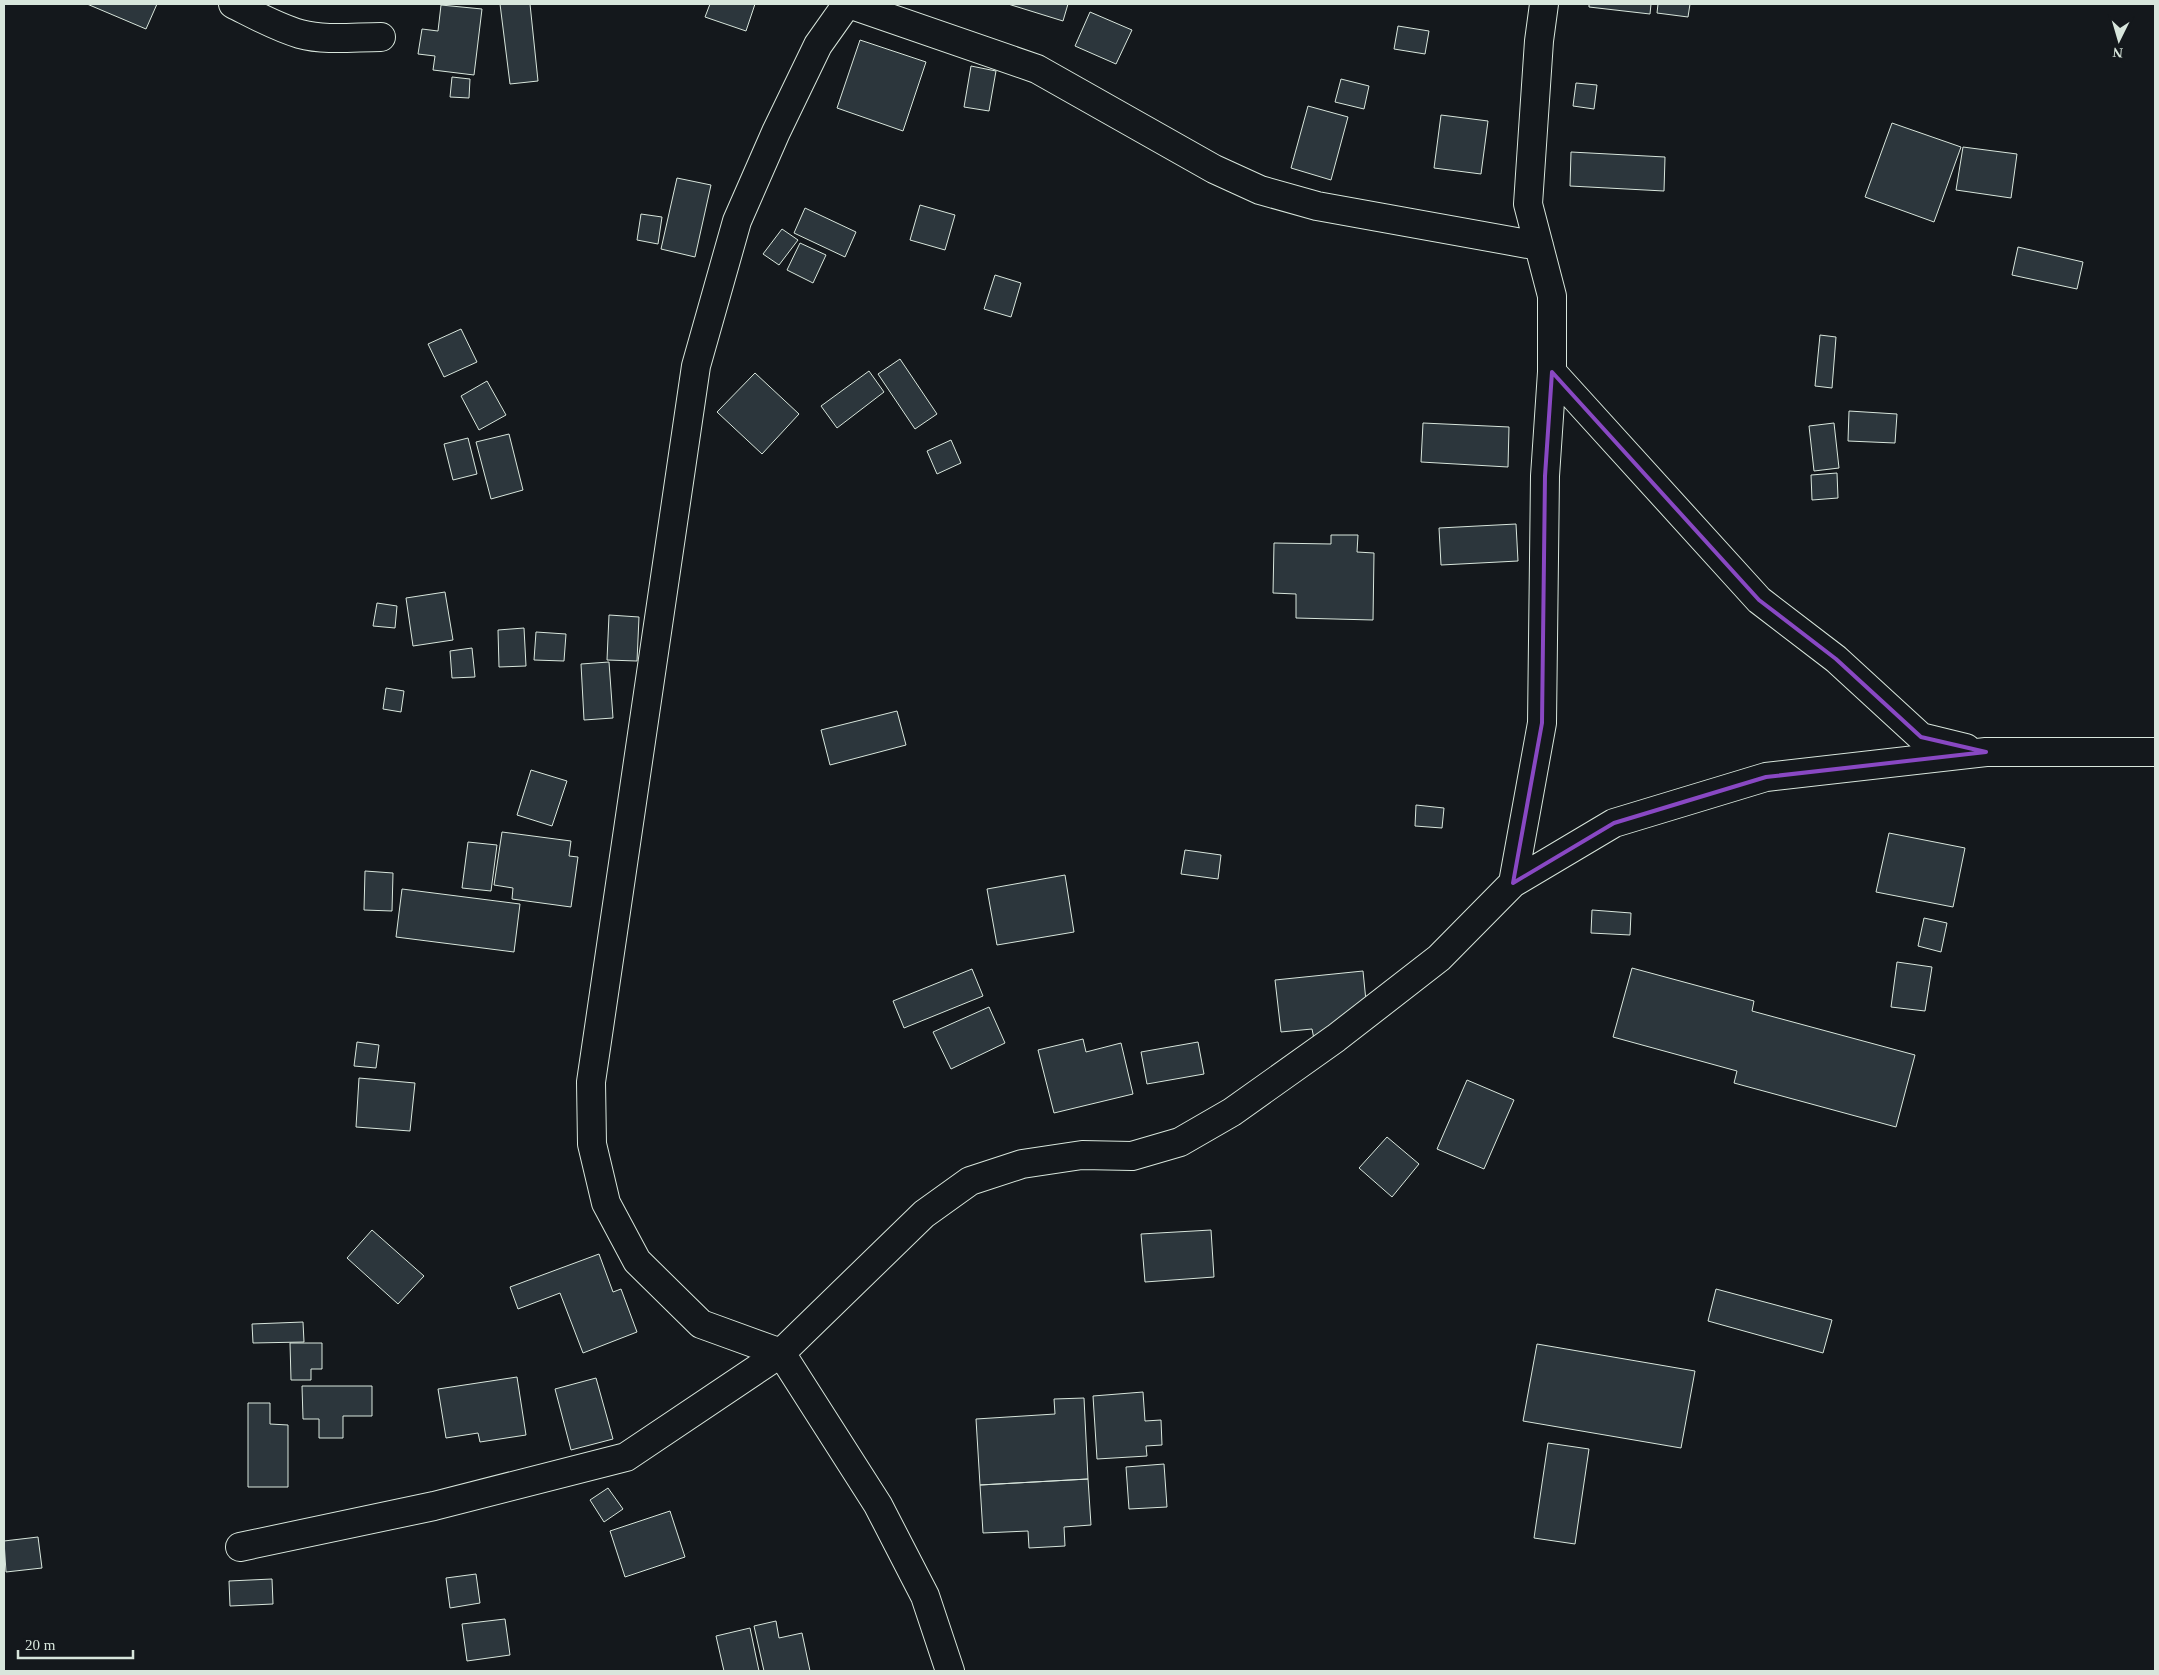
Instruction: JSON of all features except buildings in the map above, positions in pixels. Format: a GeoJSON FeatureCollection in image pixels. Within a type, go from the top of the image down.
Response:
{"type":"FeatureCollection","features":[{"type":"Feature","properties":{"kind":"street"},"geometry":{"type":"LineString","coordinates":[[233,4],[282,28],[302,34],[323,37],[381,37]]}},
{"type":"Feature","properties":{"kind":"street"},"geometry":{"type":"LineString","coordinates":[[950,1671],[926,1596],[878,1505],[781,1353],[702,1324],[637,1262],[606,1204],[592,1144],[591,1082],[696,366],[737,221],[776,132],[818,44],[848,4],[1037,69],[1214,169],[1260,190],[1317,206],[1539,246]]}},
{"type":"Feature","properties":{"kind":"street"},"geometry":{"type":"LineString","coordinates":[[1513,883],[1542,723],[1545,476],[1552,372],[1552,296],[1528,204],[1539,41],[1544,4]]}},
{"type":"Feature","properties":{"kind":"street"},"geometry":{"type":"LineString","coordinates":[[1552,372],[1760,600],[1836,659],[1921,737],[1986,752]]}},
{"type":"Feature","properties":{"kind":"street"},"geometry":{"type":"LineString","coordinates":[[240,1547],[434,1506],[626,1457],[781,1353],[924,1214],[970,1181],[1022,1164],[1082,1155],[1132,1156],[1180,1142],[1232,1112],[1336,1038],[1439,958],[1513,883],[1614,823],[1766,778],[1986,752],[2155,752]]}},
{"type":"Feature","properties":{"kind":"highlighted area"},"geometry":{"type":"Polygon","coordinates":[[[1552,372],[1759,600],[1836,659],[1921,737],[1986,752],[1766,777],[1614,823],[1513,883],[1542,723],[1545,476],[1552,372]]]}}]}
